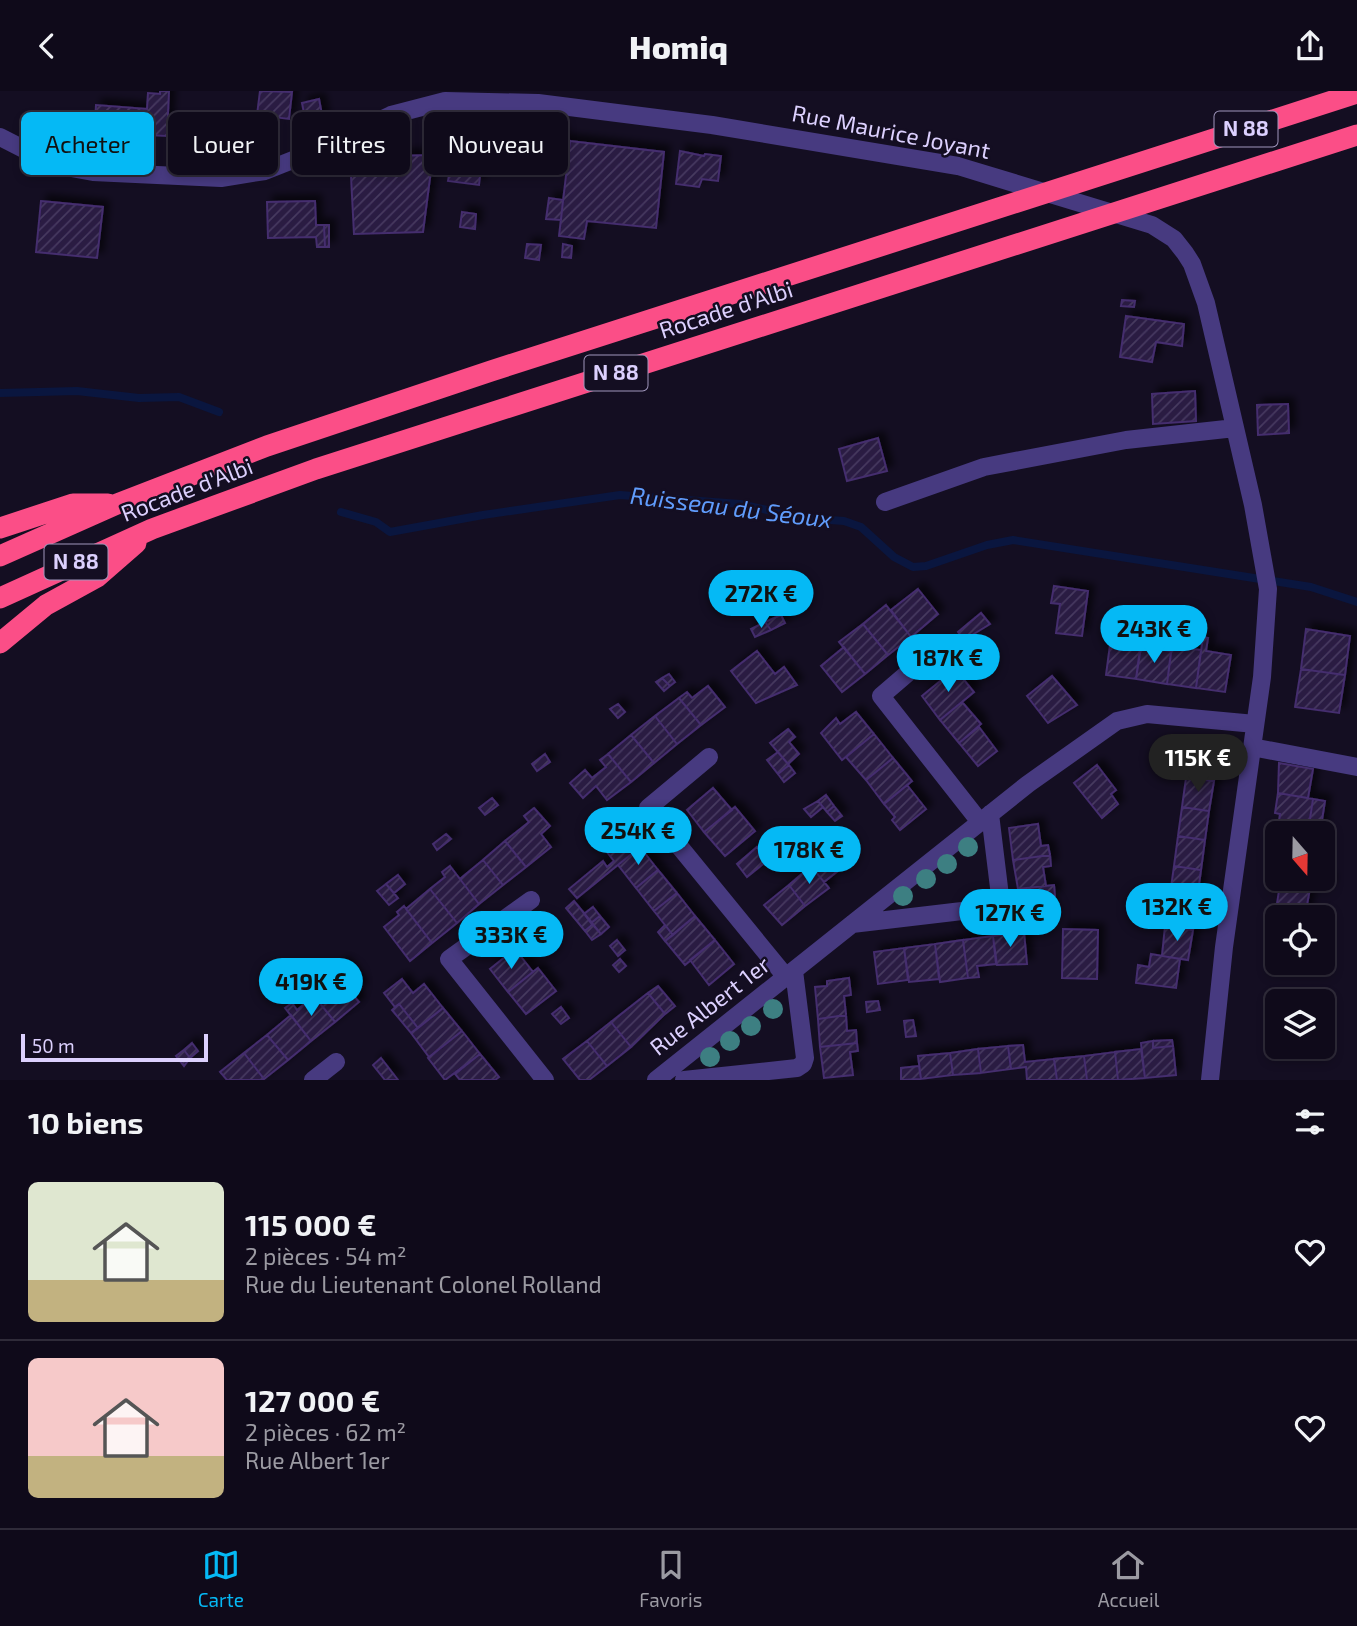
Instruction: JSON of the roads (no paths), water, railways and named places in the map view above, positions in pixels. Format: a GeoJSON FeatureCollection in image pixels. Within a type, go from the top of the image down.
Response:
{"type":"FeatureCollection","features":[{"type":"Feature","properties":{"kind":"highway","name":"Rocade d'Albi"},"geometry":{"type":"LineString","coordinates":[[0,556],[117,504],[267,446],[491,371],[1022,203],[1357,93]]}},
{"type":"Feature","properties":{"kind":"highway","name":"Rocade d'Albi"},"geometry":{"type":"LineString","coordinates":[[0,598],[152,529],[316,469],[1357,135]]}},
{"type":"Feature","properties":{"kind":"highway"},"geometry":{"type":"LineString","coordinates":[[0,527],[73,504],[117,504]]}},
{"type":"Feature","properties":{"kind":"highway"},"geometry":{"type":"LineString","coordinates":[[0,643],[46,605],[97,577],[152,529]]}},
{"type":"Feature","properties":{"kind":"street","name":"Rue Maurice Joyant"},"geometry":{"type":"LineString","coordinates":[[0,137],[55,165],[93,172],[220,178],[265,171],[391,115],[445,101],[538,103],[752,132],[947,164],[999,177],[1152,225],[1174,240],[1192,264],[1206,303],[1268,583],[1267,627],[1224,947],[1210,1080]]}},
{"type":"Feature","properties":{"kind":"street"},"geometry":{"type":"LineString","coordinates":[[885,502],[984,467],[1126,440],[1235,428]]}},
{"type":"Feature","properties":{"kind":"street"},"geometry":{"type":"LineString","coordinates":[[852,924],[996,907],[1001,904],[985,818],[881,696],[909,672]]}},
{"type":"Feature","properties":{"kind":"street","name":"Rue Albert 1er"},"geometry":{"type":"LineString","coordinates":[[656,1080],[985,818],[1117,721],[1147,714],[1255,724]]}},
{"type":"Feature","properties":{"kind":"street"},"geometry":{"type":"LineString","coordinates":[[1252,747],[1357,767]]}},
{"type":"Feature","properties":{"kind":"street"},"geometry":{"type":"LineString","coordinates":[[709,757],[648,808],[790,974]]}},
{"type":"Feature","properties":{"kind":"street"},"geometry":{"type":"LineString","coordinates":[[531,900],[449,959],[545,1080]]}},
{"type":"Feature","properties":{"kind":"street","name":"Rue Albert 1er"},"geometry":{"type":"LineString","coordinates":[[684,1080],[797,1068],[803,1064],[805,1058],[790,974]]}},
{"type":"Feature","properties":{"kind":"street"},"geometry":{"type":"LineString","coordinates":[[313,1080],[336,1062]]}},
{"type":"Feature","properties":{"kind":"waterway","name":"Ruisseau du Séoux"},"geometry":{"type":"LineString","coordinates":[[0,393],[77,391],[139,398],[179,397],[219,412]]}},
{"type":"Feature","properties":{"kind":"waterway","name":"Ruisseau du Séoux"},"geometry":{"type":"LineString","coordinates":[[341,512],[376,522],[390,532],[620,495],[740,504],[804,518],[844,521],[861,527],[894,557],[913,567],[926,566],[987,545],[1013,540],[1311,587],[1357,602]]}}]}
